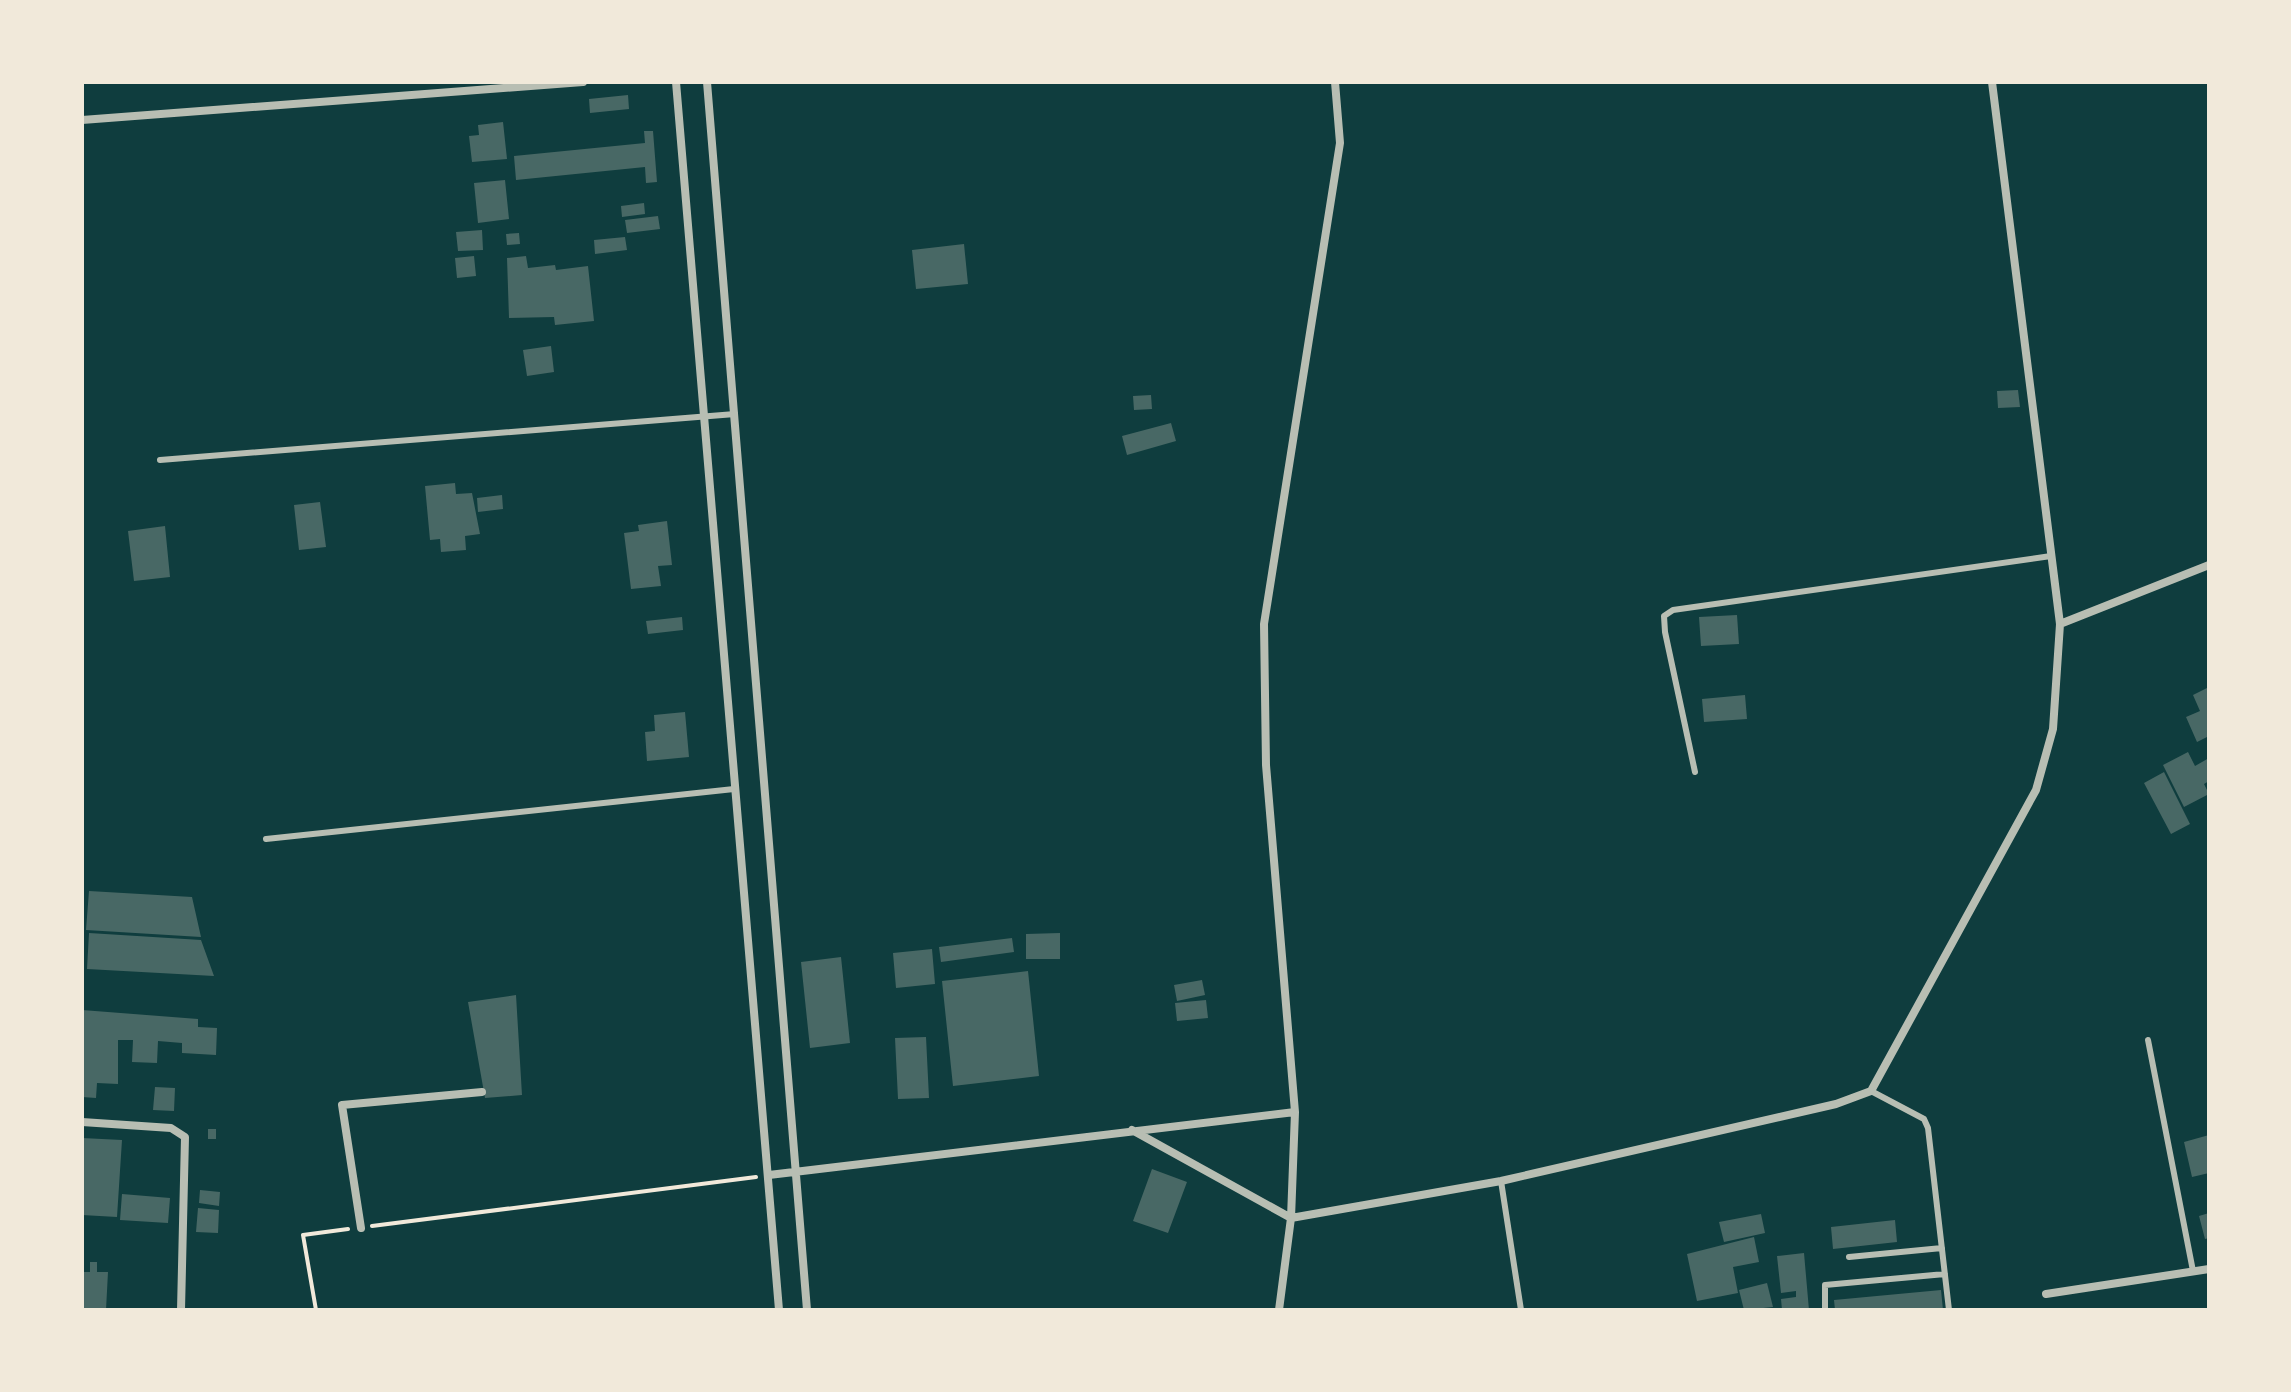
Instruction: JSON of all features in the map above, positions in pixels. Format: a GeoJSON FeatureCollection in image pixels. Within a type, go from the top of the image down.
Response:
{"type":"FeatureCollection","features":[{"type":"Feature","properties":{"kind":"street"},"geometry":{"type":"LineString","coordinates":[[82,120],[583,82]]}},
{"type":"Feature","properties":{"kind":"street"},"geometry":{"type":"LineString","coordinates":[[676,82],[779,1310]]}},
{"type":"Feature","properties":{"kind":"street"},"geometry":{"type":"LineString","coordinates":[[707,82],[807,1310]]}},
{"type":"Feature","properties":{"kind":"street"},"geometry":{"type":"LineString","coordinates":[[1279,1310],[1291,1218],[1295,1112],[1266,765],[1264,624],[1340,143],[1335,82]]}},
{"type":"Feature","properties":{"kind":"street"},"geometry":{"type":"LineString","coordinates":[[1132,1130],[1291,1218],[1501,1181],[1836,1104],[1871,1091],[2036,790],[2053,729],[2060,624],[1992,82]]}},
{"type":"Feature","properties":{"kind":"street"},"geometry":{"type":"LineString","coordinates":[[2060,624],[2209,565]]}},
{"type":"Feature","properties":{"kind":"street"},"geometry":{"type":"LineString","coordinates":[[361,1228],[342,1105],[482,1092]]}},
{"type":"Feature","properties":{"kind":"street"},"geometry":{"type":"LineString","coordinates":[[769,1175],[1295,1112]]}},
{"type":"Feature","properties":{"kind":"street"},"geometry":{"type":"LineString","coordinates":[[82,1122],[171,1128],[185,1137],[181,1310]]}},
{"type":"Feature","properties":{"kind":"street"},"geometry":{"type":"LineString","coordinates":[[2046,1294],[2209,1269]]}},
{"type":"Feature","properties":{"kind":"lane"},"geometry":{"type":"LineString","coordinates":[[160,460],[735,414]]}},
{"type":"Feature","properties":{"kind":"lane"},"geometry":{"type":"LineString","coordinates":[[1695,772],[1665,632],[1664,616],[1673,610],[2051,556]]}},
{"type":"Feature","properties":{"kind":"lane"},"geometry":{"type":"LineString","coordinates":[[266,839],[734,789]]}},
{"type":"Feature","properties":{"kind":"lane"},"geometry":{"type":"LineString","coordinates":[[2148,1040],[2193,1271]]}},
{"type":"Feature","properties":{"kind":"lane"},"geometry":{"type":"LineString","coordinates":[[1871,1091],[1924,1119],[1949,1310]]}},
{"type":"Feature","properties":{"kind":"lane"},"geometry":{"type":"LineString","coordinates":[[1501,1181],[1521,1310]]}},
{"type":"Feature","properties":{"kind":"lane"},"geometry":{"type":"LineString","coordinates":[[1849,1257],[1942,1248]]}},
{"type":"Feature","properties":{"kind":"lane"},"geometry":{"type":"LineString","coordinates":[[1825,1310],[1825,1285],[1945,1274]]}},
{"type":"Feature","properties":{"kind":"path"},"geometry":{"type":"LineString","coordinates":[[316,1310],[303,1235],[769,1175]]}},
{"type":"Feature","properties":{"kind":"building"},"geometry":{"type":"Polygon","coordinates":[[[628,95],[629,109],[590,113],[589,99],[628,95]]]}},
{"type":"Feature","properties":{"kind":"building"},"geometry":{"type":"Polygon","coordinates":[[[503,122],[507,159],[472,162],[469,136],[479,135],[478,125],[503,122]]]}},
{"type":"Feature","properties":{"kind":"building"},"geometry":{"type":"Polygon","coordinates":[[[644,131],[653,131],[657,182],[646,183],[645,167],[516,180],[514,156],[645,143],[644,131]]]}},
{"type":"Feature","properties":{"kind":"building"},"geometry":{"type":"Polygon","coordinates":[[[505,180],[509,219],[478,223],[474,183],[505,180]]]}},
{"type":"Feature","properties":{"kind":"building"},"geometry":{"type":"Polygon","coordinates":[[[644,203],[645,214],[622,217],[621,206],[644,203]]]}},
{"type":"Feature","properties":{"kind":"building"},"geometry":{"type":"Polygon","coordinates":[[[658,216],[660,229],[627,233],[625,220],[658,216]]]}},
{"type":"Feature","properties":{"kind":"building"},"geometry":{"type":"Polygon","coordinates":[[[482,230],[483,250],[458,251],[456,232],[482,230]]]}},
{"type":"Feature","properties":{"kind":"building"},"geometry":{"type":"Polygon","coordinates":[[[519,233],[520,244],[507,245],[506,234],[519,233]]]}},
{"type":"Feature","properties":{"kind":"building"},"geometry":{"type":"Polygon","coordinates":[[[625,237],[627,250],[595,254],[594,240],[625,237]]]}},
{"type":"Feature","properties":{"kind":"building"},"geometry":{"type":"Polygon","coordinates":[[[964,244],[968,284],[916,289],[912,250],[964,244]]]}},
{"type":"Feature","properties":{"kind":"building"},"geometry":{"type":"Polygon","coordinates":[[[474,256],[476,276],[457,278],[455,258],[474,256]]]}},
{"type":"Feature","properties":{"kind":"building"},"geometry":{"type":"Polygon","coordinates":[[[526,256],[528,268],[555,265],[556,270],[588,266],[594,321],[555,325],[554,317],[509,318],[507,258],[526,256]]]}},
{"type":"Feature","properties":{"kind":"building"},"geometry":{"type":"Polygon","coordinates":[[[551,346],[554,372],[527,376],[523,350],[551,346]]]}},
{"type":"Feature","properties":{"kind":"building"},"geometry":{"type":"Polygon","coordinates":[[[2018,390],[2020,407],[1998,408],[1997,391],[2018,390]]]}},
{"type":"Feature","properties":{"kind":"building"},"geometry":{"type":"Polygon","coordinates":[[[1151,395],[1152,409],[1134,410],[1133,396],[1151,395]]]}},
{"type":"Feature","properties":{"kind":"building"},"geometry":{"type":"Polygon","coordinates":[[[1171,423],[1176,441],[1127,455],[1122,436],[1171,423]]]}},
{"type":"Feature","properties":{"kind":"building"},"geometry":{"type":"Polygon","coordinates":[[[455,483],[456,494],[472,493],[480,534],[465,536],[466,550],[441,552],[440,539],[430,540],[425,486],[455,483]]]}},
{"type":"Feature","properties":{"kind":"building"},"geometry":{"type":"Polygon","coordinates":[[[502,495],[503,509],[478,512],[477,498],[502,495]]]}},
{"type":"Feature","properties":{"kind":"building"},"geometry":{"type":"Polygon","coordinates":[[[320,502],[326,547],[299,550],[294,505],[320,502]]]}},
{"type":"Feature","properties":{"kind":"building"},"geometry":{"type":"Polygon","coordinates":[[[667,521],[672,565],[658,566],[661,586],[631,589],[624,533],[639,531],[638,525],[667,521]]]}},
{"type":"Feature","properties":{"kind":"building"},"geometry":{"type":"Polygon","coordinates":[[[165,526],[170,577],[134,581],[128,531],[165,526]]]}},
{"type":"Feature","properties":{"kind":"building"},"geometry":{"type":"Polygon","coordinates":[[[1737,615],[1739,644],[1701,646],[1699,617],[1737,615]]]}},
{"type":"Feature","properties":{"kind":"building"},"geometry":{"type":"Polygon","coordinates":[[[682,617],[683,630],[648,634],[646,621],[682,617]]]}},
{"type":"Feature","properties":{"kind":"building"},"geometry":{"type":"Polygon","coordinates":[[[2209,687],[2209,736],[2197,742],[2186,717],[2200,711],[2193,695],[2209,687]]]}},
{"type":"Feature","properties":{"kind":"building"},"geometry":{"type":"Polygon","coordinates":[[[1745,695],[1747,719],[1704,722],[1702,699],[1745,695]]]}},
{"type":"Feature","properties":{"kind":"building"},"geometry":{"type":"Polygon","coordinates":[[[685,712],[689,757],[647,761],[645,732],[655,731],[654,715],[685,712]]]}},
{"type":"Feature","properties":{"kind":"building"},"geometry":{"type":"Polygon","coordinates":[[[2188,752],[2195,766],[2209,758],[2209,781],[2204,784],[2209,794],[2184,807],[2163,765],[2188,752]]]}},
{"type":"Feature","properties":{"kind":"building"},"geometry":{"type":"Polygon","coordinates":[[[2164,772],[2190,824],[2171,834],[2144,783],[2164,772]]]}},
{"type":"Feature","properties":{"kind":"building"},"geometry":{"type":"Polygon","coordinates":[[[89,891],[192,897],[201,937],[86,930],[89,891]]]}},
{"type":"Feature","properties":{"kind":"building"},"geometry":{"type":"Polygon","coordinates":[[[89,933],[201,940],[214,976],[87,969],[89,933]]]}},
{"type":"Feature","properties":{"kind":"building"},"geometry":{"type":"Polygon","coordinates":[[[1060,933],[1060,959],[1026,959],[1026,934],[1060,933]]]}},
{"type":"Feature","properties":{"kind":"building"},"geometry":{"type":"Polygon","coordinates":[[[1012,938],[1014,952],[941,962],[939,947],[1012,938]]]}},
{"type":"Feature","properties":{"kind":"building"},"geometry":{"type":"Polygon","coordinates":[[[932,949],[935,984],[896,988],[893,953],[932,949]]]}},
{"type":"Feature","properties":{"kind":"building"},"geometry":{"type":"Polygon","coordinates":[[[841,957],[850,1043],[810,1048],[801,962],[841,957]]]}},
{"type":"Feature","properties":{"kind":"building"},"geometry":{"type":"Polygon","coordinates":[[[1028,971],[1039,1076],[953,1086],[942,981],[1028,971]]]}},
{"type":"Feature","properties":{"kind":"building"},"geometry":{"type":"Polygon","coordinates":[[[1202,980],[1205,995],[1177,1001],[1174,985],[1202,980]]]}},
{"type":"Feature","properties":{"kind":"building"},"geometry":{"type":"Polygon","coordinates":[[[516,995],[522,1095],[485,1098],[468,1002],[516,995]]]}},
{"type":"Feature","properties":{"kind":"building"},"geometry":{"type":"Polygon","coordinates":[[[1206,1000],[1208,1018],[1177,1021],[1175,1003],[1206,1000]]]}},
{"type":"Feature","properties":{"kind":"building"},"geometry":{"type":"Polygon","coordinates":[[[82,1010],[198,1019],[198,1027],[217,1028],[216,1055],[182,1053],[182,1043],[158,1041],[157,1063],[132,1062],[133,1040],[118,1040],[118,1084],[97,1083],[96,1098],[82,1097],[82,1010]]]}},
{"type":"Feature","properties":{"kind":"building"},"geometry":{"type":"Polygon","coordinates":[[[926,1037],[929,1098],[898,1099],[895,1038],[926,1037]]]}},
{"type":"Feature","properties":{"kind":"building"},"geometry":{"type":"Polygon","coordinates":[[[155,1087],[175,1088],[174,1111],[153,1110],[155,1087]]]}},
{"type":"Feature","properties":{"kind":"building"},"geometry":{"type":"Polygon","coordinates":[[[208,1129],[216,1129],[216,1139],[208,1139],[208,1129]]]}},
{"type":"Feature","properties":{"kind":"building"},"geometry":{"type":"Polygon","coordinates":[[[2209,1135],[2209,1173],[2192,1177],[2184,1142],[2209,1135]]]}},
{"type":"Feature","properties":{"kind":"building"},"geometry":{"type":"Polygon","coordinates":[[[82,1138],[122,1140],[117,1217],[82,1215],[82,1138]]]}},
{"type":"Feature","properties":{"kind":"building"},"geometry":{"type":"Polygon","coordinates":[[[1152,1169],[1187,1182],[1168,1233],[1133,1221],[1152,1169]]]}},
{"type":"Feature","properties":{"kind":"building"},"geometry":{"type":"Polygon","coordinates":[[[200,1190],[220,1192],[219,1206],[199,1203],[200,1190]]]}},
{"type":"Feature","properties":{"kind":"building"},"geometry":{"type":"Polygon","coordinates":[[[122,1194],[170,1198],[168,1223],[120,1220],[122,1194]]]}},
{"type":"Feature","properties":{"kind":"building"},"geometry":{"type":"Polygon","coordinates":[[[198,1208],[219,1210],[218,1233],[196,1232],[198,1208]]]}},
{"type":"Feature","properties":{"kind":"building"},"geometry":{"type":"Polygon","coordinates":[[[2209,1213],[2209,1238],[2205,1239],[2199,1216],[2209,1213]]]}},
{"type":"Feature","properties":{"kind":"building"},"geometry":{"type":"Polygon","coordinates":[[[1761,1214],[1765,1233],[1724,1242],[1719,1222],[1761,1214]]]}},
{"type":"Feature","properties":{"kind":"building"},"geometry":{"type":"Polygon","coordinates":[[[1895,1220],[1897,1242],[1833,1249],[1831,1227],[1895,1220]]]}},
{"type":"Feature","properties":{"kind":"building"},"geometry":{"type":"Polygon","coordinates":[[[1754,1237],[1759,1262],[1733,1267],[1738,1293],[1697,1301],[1687,1254],[1754,1237]]]}},
{"type":"Feature","properties":{"kind":"building"},"geometry":{"type":"Polygon","coordinates":[[[1804,1253],[1809,1310],[1782,1310],[1781,1299],[1796,1297],[1796,1291],[1781,1293],[1777,1256],[1804,1253]]]}},
{"type":"Feature","properties":{"kind":"building"},"geometry":{"type":"Polygon","coordinates":[[[90,1262],[97,1262],[97,1272],[108,1272],[106,1310],[82,1310],[82,1272],[90,1272],[90,1262]]]}},
{"type":"Feature","properties":{"kind":"building"},"geometry":{"type":"Polygon","coordinates":[[[1767,1283],[1773,1307],[1744,1310],[1739,1290],[1767,1283]]]}},
{"type":"Feature","properties":{"kind":"building"},"geometry":{"type":"Polygon","coordinates":[[[1941,1290],[1943,1310],[1835,1310],[1834,1300],[1941,1290]]]}}]}
